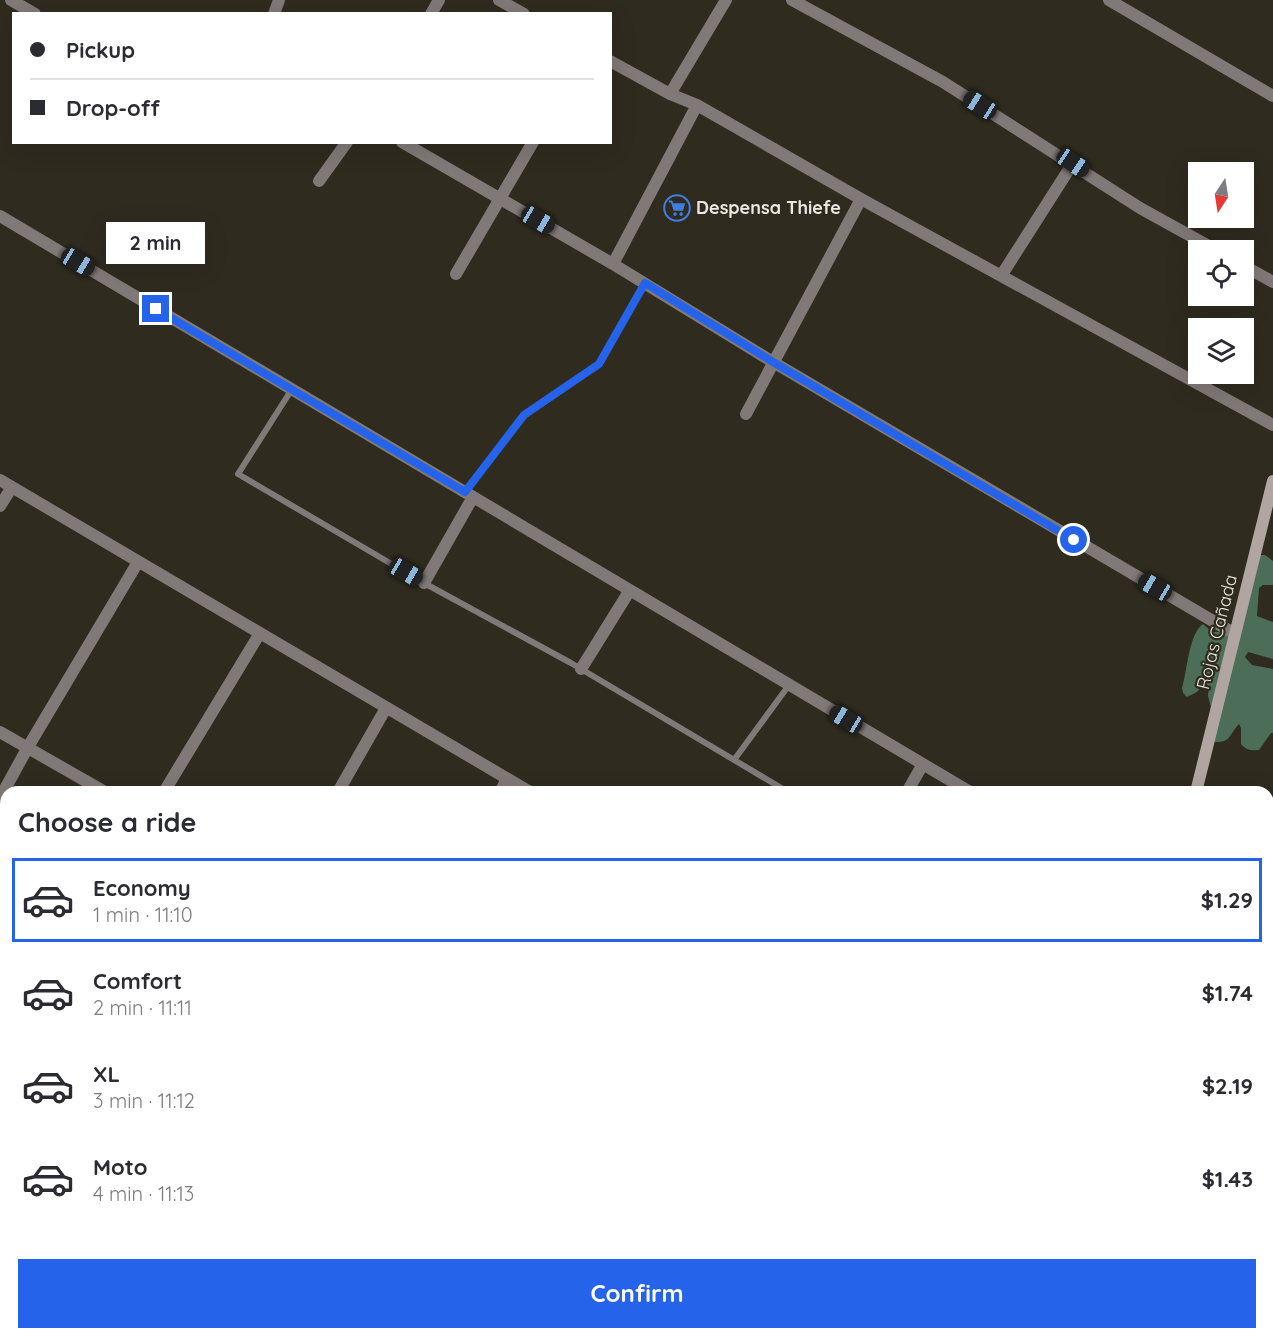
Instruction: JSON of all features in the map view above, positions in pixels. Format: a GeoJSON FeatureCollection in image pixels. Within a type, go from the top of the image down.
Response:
{"type":"FeatureCollection","features":[{"type":"Feature","properties":{"kind":"main road","name":"Rojas Cañada"},"geometry":{"type":"LineString","coordinates":[[1197,786],[1273,481]]}},
{"type":"Feature","properties":{"kind":"street"},"geometry":{"type":"LineString","coordinates":[[11,0],[32,12]]}},
{"type":"Feature","properties":{"kind":"street"},"geometry":{"type":"LineString","coordinates":[[499,0],[520,12]]}},
{"type":"Feature","properties":{"kind":"street"},"geometry":{"type":"LineString","coordinates":[[670,94],[726,0]]}},
{"type":"Feature","properties":{"kind":"street"},"geometry":{"type":"LineString","coordinates":[[792,0],[943,82],[1073,163],[1140,208],[1198,240]]}},
{"type":"Feature","properties":{"kind":"street"},"geometry":{"type":"LineString","coordinates":[[1109,0],[1273,96]]}},
{"type":"Feature","properties":{"kind":"street"},"geometry":{"type":"LineString","coordinates":[[612,62],[670,94],[697,105],[861,199],[1273,426]]}},
{"type":"Feature","properties":{"kind":"street"},"geometry":{"type":"LineString","coordinates":[[613,264],[697,105]]}},
{"type":"Feature","properties":{"kind":"street"},"geometry":{"type":"LineString","coordinates":[[319,181],[346,144]]}},
{"type":"Feature","properties":{"kind":"street"},"geometry":{"type":"LineString","coordinates":[[405,144],[613,264],[773,362],[1235,634]]}},
{"type":"Feature","properties":{"kind":"street"},"geometry":{"type":"LineString","coordinates":[[456,274],[532,144]]}},
{"type":"Feature","properties":{"kind":"street"},"geometry":{"type":"LineString","coordinates":[[1001,276],[1073,163]]}},
{"type":"Feature","properties":{"kind":"street"},"geometry":{"type":"LineString","coordinates":[[746,414],[861,199]]}},
{"type":"Feature","properties":{"kind":"street"},"geometry":{"type":"LineString","coordinates":[[0,216],[960,786]]}},
{"type":"Feature","properties":{"kind":"street"},"geometry":{"type":"LineString","coordinates":[[1254,272],[1273,282]]}},
{"type":"Feature","properties":{"kind":"street"},"geometry":{"type":"LineString","coordinates":[[0,480],[519,786]]}},
{"type":"Feature","properties":{"kind":"street"},"geometry":{"type":"LineString","coordinates":[[0,506],[12,487]]}},
{"type":"Feature","properties":{"kind":"street"},"geometry":{"type":"LineString","coordinates":[[424,583],[469,494]]}},
{"type":"Feature","properties":{"kind":"street"},"geometry":{"type":"LineString","coordinates":[[7,786],[138,562]]}},
{"type":"Feature","properties":{"kind":"street"},"geometry":{"type":"LineString","coordinates":[[581,669],[630,590]]}},
{"type":"Feature","properties":{"kind":"street"},"geometry":{"type":"LineString","coordinates":[[168,786],[260,633]]}},
{"type":"Feature","properties":{"kind":"street"},"geometry":{"type":"LineString","coordinates":[[341,786],[386,708]]}},
{"type":"Feature","properties":{"kind":"street"},"geometry":{"type":"LineString","coordinates":[[0,732],[95,786]]}},
{"type":"Feature","properties":{"kind":"street"},"geometry":{"type":"LineString","coordinates":[[910,786],[923,764]]}},
{"type":"Feature","properties":{"kind":"street"},"geometry":{"type":"LineString","coordinates":[[503,786],[507,779]]}},
{"type":"Feature","properties":{"kind":"lane"},"geometry":{"type":"LineString","coordinates":[[469,494],[524,415],[599,364],[645,283]]}},
{"type":"Feature","properties":{"kind":"lane"},"geometry":{"type":"LineString","coordinates":[[292,389],[238,474],[424,583],[581,669],[778,786]]}},
{"type":"Feature","properties":{"kind":"lane"},"geometry":{"type":"LineString","coordinates":[[734,760],[789,685]]}},
{"type":"Feature","properties":{"kind":"green space"},"geometry":{"type":"Polygon","coordinates":[[[1259,555],[1265,555],[1273,561],[1273,585],[1263,585],[1259,588],[1257,616],[1273,622],[1273,659],[1248,652],[1245,657],[1252,665],[1273,669],[1273,733],[1259,750],[1254,750],[1247,749],[1241,744],[1239,724],[1226,740],[1211,742],[1205,733],[1211,707],[1208,696],[1209,686],[1204,684],[1197,692],[1187,697],[1182,688],[1192,644],[1198,629],[1203,624],[1212,632],[1228,634],[1259,555]]]}},
{"type":"Feature","properties":{"kind":"place","name":"Despensa Thiefe"},"geometry":{"type":"Point","coordinates":[677,208]}},
{"type":"Feature","properties":{"kind":"route"},"geometry":{"type":"LineString","coordinates":[[156,309],[465,492],[524,415],[599,364],[645,283],[773,362],[1074,540]]}}]}
